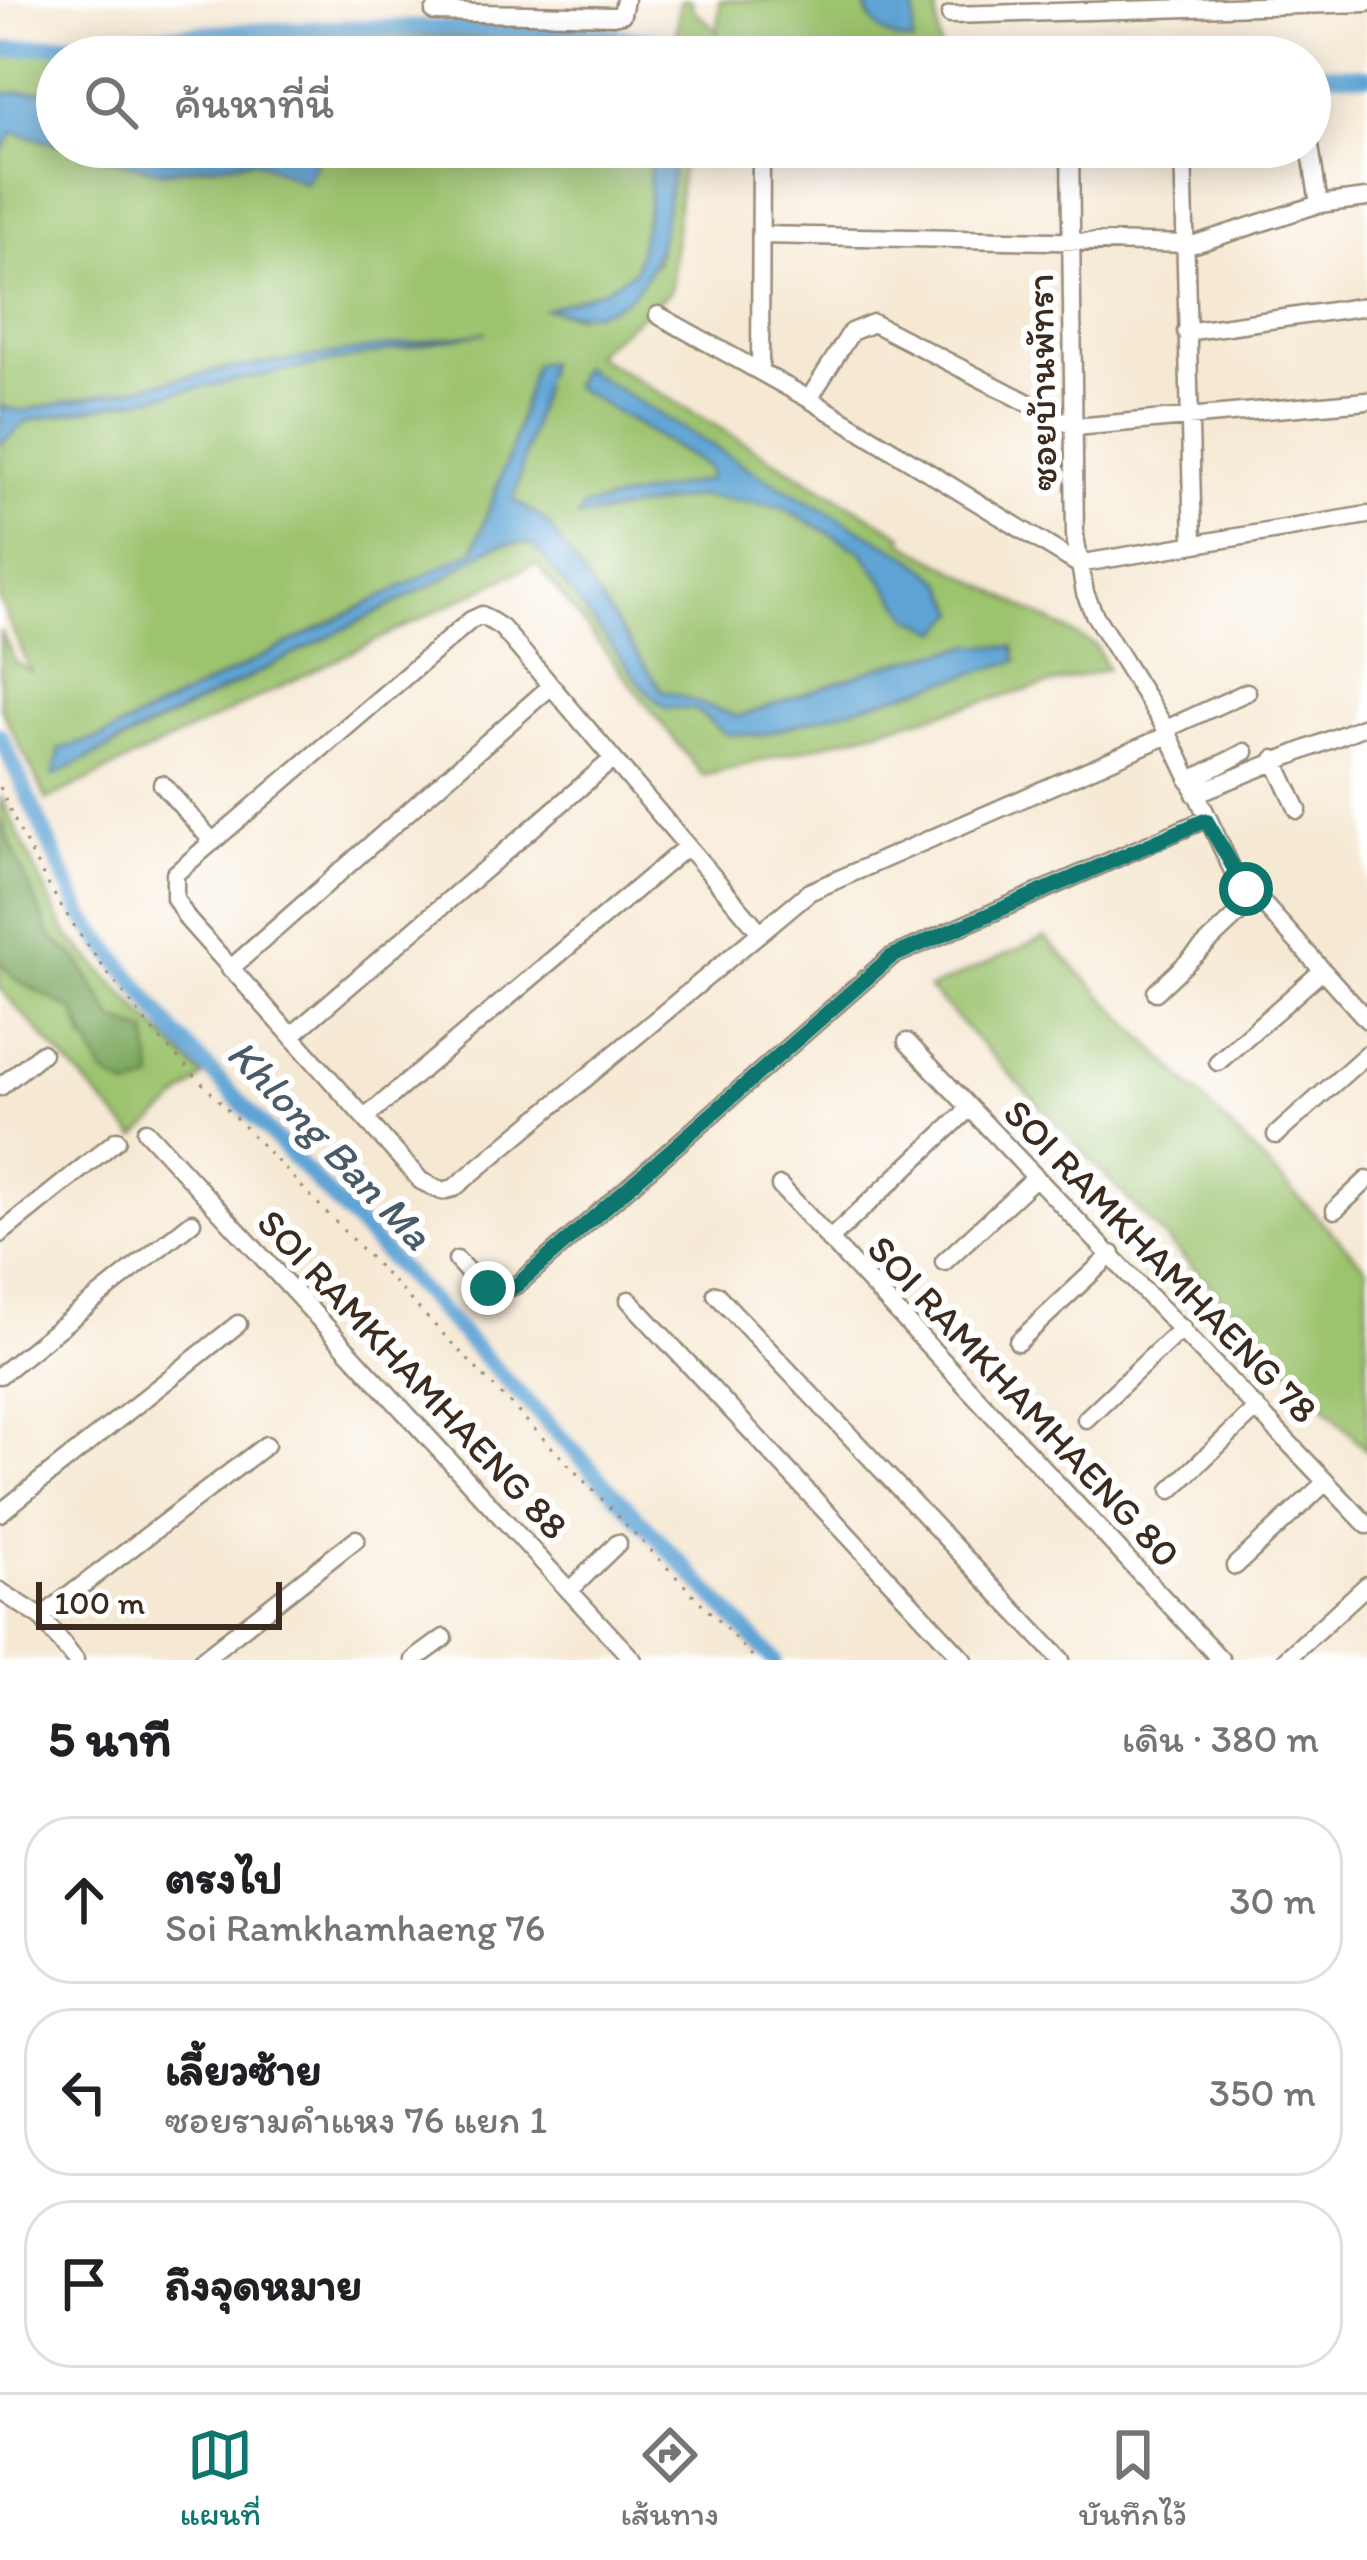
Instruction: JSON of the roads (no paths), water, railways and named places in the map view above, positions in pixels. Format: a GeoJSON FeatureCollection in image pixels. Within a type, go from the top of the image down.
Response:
{"type":"FeatureCollection","features":[{"type":"Feature","properties":{"kind":"street"},"geometry":{"type":"LineString","coordinates":[[434,12],[614,16],[622,14],[625,0]]}},
{"type":"Feature","properties":{"kind":"street"},"geometry":{"type":"LineString","coordinates":[[950,15],[1367,3]]}},
{"type":"Feature","properties":{"kind":"street"},"geometry":{"type":"LineString","coordinates":[[760,371],[761,168]]}},
{"type":"Feature","properties":{"kind":"street","name":"ซอยบ้านพัทรา"},"geometry":{"type":"LineString","coordinates":[[1070,168],[1078,564],[1094,614],[1167,732],[1206,820],[1254,899],[1367,1020]]}},
{"type":"Feature","properties":{"kind":"street"},"geometry":{"type":"LineString","coordinates":[[1183,168],[1193,544]]}},
{"type":"Feature","properties":{"kind":"street"},"geometry":{"type":"LineString","coordinates":[[1313,168],[1319,203]]}},
{"type":"Feature","properties":{"kind":"street"},"geometry":{"type":"LineString","coordinates":[[761,236],[1184,244],[1319,203],[1367,198]]}},
{"type":"Feature","properties":{"kind":"street"},"geometry":{"type":"LineString","coordinates":[[1186,332],[1367,306]]}},
{"type":"Feature","properties":{"kind":"street"},"geometry":{"type":"LineString","coordinates":[[658,315],[809,400],[1078,564],[1367,514]]}},
{"type":"Feature","properties":{"kind":"street"},"geometry":{"type":"LineString","coordinates":[[809,400],[851,332],[874,323],[1075,427],[1367,401]]}},
{"type":"Feature","properties":{"kind":"street"},"geometry":{"type":"LineString","coordinates":[[760,932],[495,621],[482,615],[176,874],[175,898],[230,970],[421,1181],[442,1191],[454,1188],[809,892],[1247,692]]}},
{"type":"Feature","properties":{"kind":"street"},"geometry":{"type":"LineString","coordinates":[[230,970],[551,686]]}},
{"type":"Feature","properties":{"kind":"street"},"geometry":{"type":"LineString","coordinates":[[1192,788],[1363,726],[1367,747]]}},
{"type":"Feature","properties":{"kind":"street"},"geometry":{"type":"LineString","coordinates":[[1192,788],[1245,752]]}},
{"type":"Feature","properties":{"kind":"street"},"geometry":{"type":"LineString","coordinates":[[292,1035],[613,759]]}},
{"type":"Feature","properties":{"kind":"street"},"geometry":{"type":"LineString","coordinates":[[1274,759],[1298,811]]}},
{"type":"Feature","properties":{"kind":"street"},"geometry":{"type":"LineString","coordinates":[[161,784],[213,842]]}},
{"type":"Feature","properties":{"kind":"street"},"geometry":{"type":"LineString","coordinates":[[457,1260],[488,1288],[505,1292],[891,957],[1206,820]]}},
{"type":"Feature","properties":{"kind":"street"},"geometry":{"type":"LineString","coordinates":[[366,1118],[686,847]]}},
{"type":"Feature","properties":{"kind":"street"},"geometry":{"type":"LineString","coordinates":[[1156,992],[1254,899]]}},
{"type":"Feature","properties":{"kind":"street"},"geometry":{"type":"LineString","coordinates":[[1218,1062],[1322,971]]}},
{"type":"Feature","properties":{"kind":"street","name":"SOI RAMKHAMHAENG 78"},"geometry":{"type":"LineString","coordinates":[[908,1042],[1367,1526]]}},
{"type":"Feature","properties":{"kind":"street"},"geometry":{"type":"LineString","coordinates":[[0,1087],[42,1053]]}},
{"type":"Feature","properties":{"kind":"street"},"geometry":{"type":"LineString","coordinates":[[1276,1135],[1367,1054]]}},
{"type":"Feature","properties":{"kind":"street"},"geometry":{"type":"LineString","coordinates":[[829,1240],[970,1108]]}},
{"type":"Feature","properties":{"kind":"street","name":"SOI RAMKHAMHAENG 88"},"geometry":{"type":"LineString","coordinates":[[146,1131],[633,1660]]}},
{"type":"Feature","properties":{"kind":"street"},"geometry":{"type":"LineString","coordinates":[[0,1234],[117,1140]]}},
{"type":"Feature","properties":{"kind":"street"},"geometry":{"type":"LineString","coordinates":[[944,1262],[1036,1177]]}},
{"type":"Feature","properties":{"kind":"street"},"geometry":{"type":"LineString","coordinates":[[1335,1210],[1367,1180]]}},
{"type":"Feature","properties":{"kind":"street","name":"SOI RAMKHAMHAENG 80"},"geometry":{"type":"LineString","coordinates":[[780,1186],[1221,1660]]}},
{"type":"Feature","properties":{"kind":"street"},"geometry":{"type":"LineString","coordinates":[[0,1375],[192,1222]]}},
{"type":"Feature","properties":{"kind":"street"},"geometry":{"type":"LineString","coordinates":[[1018,1342],[1112,1254]]}},
{"type":"Feature","properties":{"kind":"street"},"geometry":{"type":"LineString","coordinates":[[716,1294],[1060,1660]]}},
{"type":"Feature","properties":{"kind":"street"},"geometry":{"type":"LineString","coordinates":[[629,1300],[964,1660]]}},
{"type":"Feature","properties":{"kind":"street"},"geometry":{"type":"LineString","coordinates":[[0,1514],[238,1324]]}},
{"type":"Feature","properties":{"kind":"street"},"geometry":{"type":"LineString","coordinates":[[1086,1419],[1182,1328]]}},
{"type":"Feature","properties":{"kind":"street"},"geometry":{"type":"LineString","coordinates":[[1171,1490],[1257,1408]]}},
{"type":"Feature","properties":{"kind":"street"},"geometry":{"type":"LineString","coordinates":[[41,1617],[266,1444]]}},
{"type":"Feature","properties":{"kind":"street"},"geometry":{"type":"LineString","coordinates":[[1235,1566],[1326,1482]]}},
{"type":"Feature","properties":{"kind":"street"},"geometry":{"type":"LineString","coordinates":[[202,1660],[356,1539]]}},
{"type":"Feature","properties":{"kind":"street"},"geometry":{"type":"LineString","coordinates":[[569,1591],[618,1543]]}},
{"type":"Feature","properties":{"kind":"street"},"geometry":{"type":"LineString","coordinates":[[1286,1660],[1367,1585]]}},
{"type":"Feature","properties":{"kind":"street"},"geometry":{"type":"LineString","coordinates":[[0,1591],[41,1617],[75,1660]]}},
{"type":"Feature","properties":{"kind":"street"},"geometry":{"type":"LineString","coordinates":[[414,1660],[444,1638]]}},
{"type":"Feature","properties":{"kind":"street"},"geometry":{"type":"LineString","coordinates":[[935,1660],[951,1646]]}},
{"type":"Feature","properties":{"kind":"water"},"geometry":{"type":"Polygon","coordinates":[[[864,0],[915,0],[913,36],[890,36],[871,18],[864,0]]]}},
{"type":"Feature","properties":{"kind":"water"},"geometry":{"type":"Polygon","coordinates":[[[36,91],[36,138],[14,132],[0,153],[0,94],[36,91]]]}},
{"type":"Feature","properties":{"kind":"water"},"geometry":{"type":"Polygon","coordinates":[[[147,168],[192,168],[162,172],[147,168]]]}},
{"type":"Feature","properties":{"kind":"water"},"geometry":{"type":"Polygon","coordinates":[[[271,168],[313,168],[305,183],[271,168]]]}},
{"type":"Feature","properties":{"kind":"water"},"geometry":{"type":"Polygon","coordinates":[[[650,168],[673,168],[659,242],[634,291],[613,307],[584,313],[546,309],[603,290],[635,270],[649,204],[650,168]]]}},
{"type":"Feature","properties":{"kind":"water"},"geometry":{"type":"Polygon","coordinates":[[[487,332],[27,421],[0,445],[0,407],[23,411],[227,369],[487,332]]]}},
{"type":"Feature","properties":{"kind":"water"},"geometry":{"type":"Polygon","coordinates":[[[548,362],[514,500],[545,520],[662,690],[738,717],[883,666],[973,645],[1014,647],[1016,661],[762,735],[726,734],[695,709],[666,708],[647,692],[534,545],[509,544],[487,550],[447,577],[53,776],[60,749],[103,737],[473,551],[510,453],[534,364],[548,362]]]}},
{"type":"Feature","properties":{"kind":"water"},"geometry":{"type":"Polygon","coordinates":[[[581,367],[762,476],[912,558],[944,582],[958,612],[940,632],[910,617],[861,551],[780,506],[699,496],[577,518],[583,507],[710,479],[708,467],[573,386],[581,367]]]}},
{"type":"Feature","properties":{"kind":"waterway"},"geometry":{"type":"LineString","coordinates":[[155,36],[416,27],[607,36]]}},
{"type":"Feature","properties":{"kind":"waterway"},"geometry":{"type":"LineString","coordinates":[[0,50],[36,47]]}},
{"type":"Feature","properties":{"kind":"waterway"},"geometry":{"type":"LineString","coordinates":[[1331,73],[1367,76]]}},
{"type":"Feature","properties":{"kind":"waterway","name":"Khlong Ban Ma"},"geometry":{"type":"LineString","coordinates":[[0,735],[82,915],[177,1036],[774,1660]]}}]}
